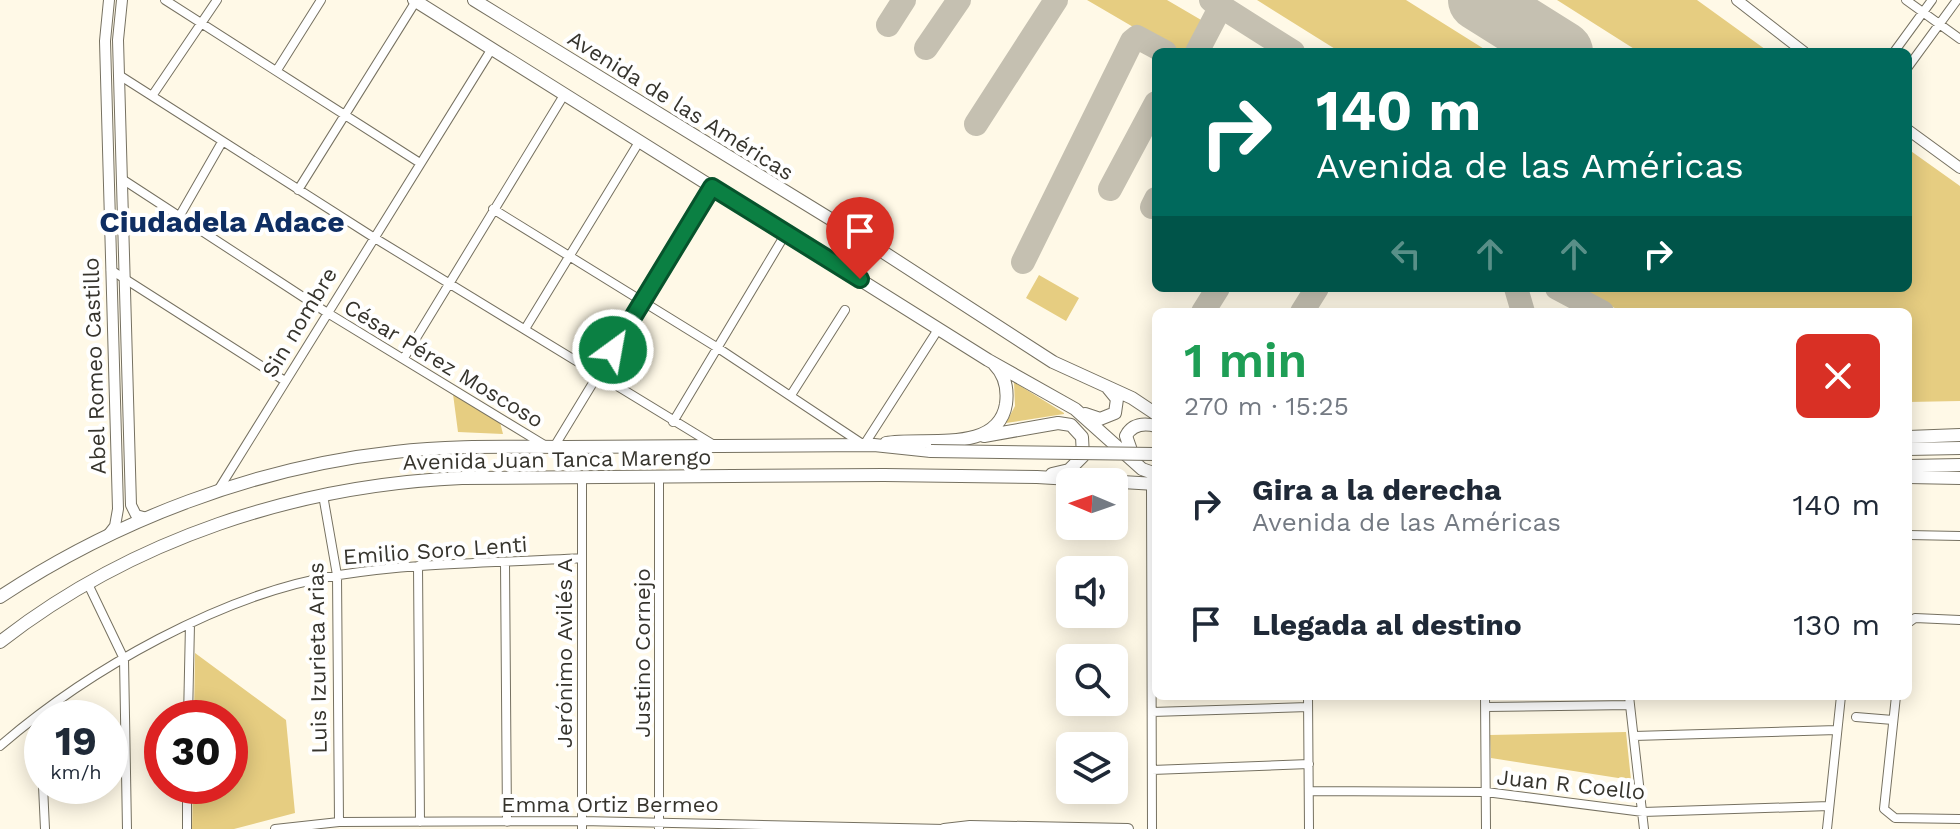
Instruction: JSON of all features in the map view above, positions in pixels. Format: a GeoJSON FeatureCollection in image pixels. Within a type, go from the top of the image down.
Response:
{"type":"FeatureCollection","features":[{"type":"Feature","properties":{"kind":"main road"},"geometry":{"type":"LineString","coordinates":[[415,0],[988,360],[1075,409],[1094,418],[1111,416],[1118,404],[1107,387]]}},
{"type":"Feature","properties":{"kind":"main road","name":"Avenida de las Américas"},"geometry":{"type":"LineString","coordinates":[[474,0],[863,239],[1053,362],[1152,412]]}},
{"type":"Feature","properties":{"kind":"main road"},"geometry":{"type":"LineString","coordinates":[[970,438],[992,431],[1005,410],[1006,383],[1001,372],[988,360]]}},
{"type":"Feature","properties":{"kind":"main road"},"geometry":{"type":"LineString","coordinates":[[1075,409],[1152,477]]}},
{"type":"Feature","properties":{"kind":"main road"},"geometry":{"type":"LineString","coordinates":[[869,445],[905,439],[970,438],[1058,423],[1076,428],[1084,443],[1080,460],[1062,473],[1037,477]]}},
{"type":"Feature","properties":{"kind":"main road"},"geometry":{"type":"LineString","coordinates":[[1152,426],[1137,426],[1126,436],[1127,447],[1134,459],[1152,477]]}},
{"type":"Feature","properties":{"kind":"main road"},"geometry":{"type":"LineString","coordinates":[[1912,437],[1960,435]]}},
{"type":"Feature","properties":{"kind":"main road","name":"Avenida Juan Tanca Marengo"},"geometry":{"type":"LineString","coordinates":[[0,597],[74,551],[149,518],[217,493],[316,465],[383,453],[462,447],[869,445],[931,451],[1152,454]]}},
{"type":"Feature","properties":{"kind":"main road"},"geometry":{"type":"LineString","coordinates":[[1912,449],[1960,448]]}},
{"type":"Feature","properties":{"kind":"main road"},"geometry":{"type":"LineString","coordinates":[[1912,466],[1960,465]]}},
{"type":"Feature","properties":{"kind":"main road","name":"Avenida Juan Tanca Marengo"},"geometry":{"type":"LineString","coordinates":[[0,642],[88,584],[160,546],[217,524],[323,495],[432,479],[659,476],[1152,479]]}},
{"type":"Feature","properties":{"kind":"main road"},"geometry":{"type":"LineString","coordinates":[[1912,477],[1960,478]]}},
{"type":"Feature","properties":{"kind":"street","name":"Abel Romeo Castillo"},"geometry":{"type":"LineString","coordinates":[[107,536],[118,513],[105,41],[109,0]]}},
{"type":"Feature","properties":{"kind":"street","name":"Abel Romeo Castillo"},"geometry":{"type":"LineString","coordinates":[[122,0],[119,75],[131,505],[140,518],[149,518]]}},
{"type":"Feature","properties":{"kind":"street"},"geometry":{"type":"LineString","coordinates":[[165,0],[420,163]]}},
{"type":"Feature","properties":{"kind":"street"},"geometry":{"type":"LineString","coordinates":[[152,96],[217,0]]}},
{"type":"Feature","properties":{"kind":"street"},"geometry":{"type":"LineString","coordinates":[[277,70],[321,0]]}},
{"type":"Feature","properties":{"kind":"street"},"geometry":{"type":"LineString","coordinates":[[298,190],[415,0]]}},
{"type":"Feature","properties":{"kind":"street"},"geometry":{"type":"LineString","coordinates":[[1906,0],[1960,39]]}},
{"type":"Feature","properties":{"kind":"street"},"geometry":{"type":"LineString","coordinates":[[1897,48],[1932,0]]}},
{"type":"Feature","properties":{"kind":"street"},"geometry":{"type":"LineString","coordinates":[[1912,61],[1957,0]]}},
{"type":"Feature","properties":{"kind":"street"},"geometry":{"type":"LineString","coordinates":[[1741,1],[1799,48]]}},
{"type":"Feature","properties":{"kind":"street","name":"Sin nombre"},"geometry":{"type":"LineString","coordinates":[[217,493],[326,312],[491,50]]}},
{"type":"Feature","properties":{"kind":"street"},"geometry":{"type":"LineString","coordinates":[[119,75],[373,237],[714,446]]}},
{"type":"Feature","properties":{"kind":"street"},"geometry":{"type":"LineString","coordinates":[[404,358],[564,95]]}},
{"type":"Feature","properties":{"kind":"street"},"geometry":{"type":"LineString","coordinates":[[1912,133],[1960,168]]}},
{"type":"Feature","properties":{"kind":"street"},"geometry":{"type":"LineString","coordinates":[[179,217],[222,142]]}},
{"type":"Feature","properties":{"kind":"street"},"geometry":{"type":"LineString","coordinates":[[525,329],[639,142]]}},
{"type":"Feature","properties":{"kind":"street","name":"César Pérez Moscoso"},"geometry":{"type":"LineString","coordinates":[[122,179],[326,312],[550,447]]}},
{"type":"Feature","properties":{"kind":"street"},"geometry":{"type":"LineString","coordinates":[[550,447],[644,301],[712,187]]}},
{"type":"Feature","properties":{"kind":"street"},"geometry":{"type":"LineString","coordinates":[[493,209],[869,445],[939,328]]}},
{"type":"Feature","properties":{"kind":"street"},"geometry":{"type":"LineString","coordinates":[[673,422],[786,233]]}},
{"type":"Feature","properties":{"kind":"street"},"geometry":{"type":"LineString","coordinates":[[111,270],[285,381]]}},
{"type":"Feature","properties":{"kind":"street"},"geometry":{"type":"LineString","coordinates":[[791,395],[845,310]]}},
{"type":"Feature","properties":{"kind":"street","name":"Justino Cornejo"},"geometry":{"type":"LineString","coordinates":[[659,476],[659,825]]}},
{"type":"Feature","properties":{"kind":"street","name":"Jerónimo Avilés A"},"geometry":{"type":"LineString","coordinates":[[582,477],[582,825]]}},
{"type":"Feature","properties":{"kind":"street","name":"Luis Izurieta Arias"},"geometry":{"type":"LineString","coordinates":[[323,495],[337,575],[339,822]]}},
{"type":"Feature","properties":{"kind":"street"},"geometry":{"type":"LineString","coordinates":[[1912,535],[1960,536]]}},
{"type":"Feature","properties":{"kind":"street","name":"Emilio Soro Lenti"},"geometry":{"type":"LineString","coordinates":[[60,700],[82,683],[190,624],[273,592],[337,575],[418,566],[582,558]]}},
{"type":"Feature","properties":{"kind":"street"},"geometry":{"type":"LineString","coordinates":[[505,563],[507,822]]}},
{"type":"Feature","properties":{"kind":"street"},"geometry":{"type":"LineString","coordinates":[[418,566],[420,822]]}},
{"type":"Feature","properties":{"kind":"street"},"geometry":{"type":"LineString","coordinates":[[88,584],[124,659],[127,829]]}},
{"type":"Feature","properties":{"kind":"street"},"geometry":{"type":"LineString","coordinates":[[1912,621],[1960,620]]}},
{"type":"Feature","properties":{"kind":"street"},"geometry":{"type":"LineString","coordinates":[[188,700],[190,624]]}},
{"type":"Feature","properties":{"kind":"street"},"geometry":{"type":"LineString","coordinates":[[1152,700],[1152,829]]}},
{"type":"Feature","properties":{"kind":"street"},"geometry":{"type":"LineString","coordinates":[[1308,700],[1309,829]]}},
{"type":"Feature","properties":{"kind":"street"},"geometry":{"type":"LineString","coordinates":[[1485,700],[1486,829]]}},
{"type":"Feature","properties":{"kind":"street"},"geometry":{"type":"LineString","coordinates":[[1827,829],[1841,700]]}},
{"type":"Feature","properties":{"kind":"street"},"geometry":{"type":"LineString","coordinates":[[1896,700],[1884,809],[1895,818],[1960,819]]}},
{"type":"Feature","properties":{"kind":"street"},"geometry":{"type":"LineString","coordinates":[[1486,707],[1629,701],[1644,829]]}},
{"type":"Feature","properties":{"kind":"street"},"geometry":{"type":"LineString","coordinates":[[1152,712],[1308,707]]}},
{"type":"Feature","properties":{"kind":"street"},"geometry":{"type":"LineString","coordinates":[[1856,717],[1893,720]]}},
{"type":"Feature","properties":{"kind":"street","name":"Emilio Soro Lenti"},"geometry":{"type":"LineString","coordinates":[[0,746],[24,727]]}},
{"type":"Feature","properties":{"kind":"street"},"geometry":{"type":"LineString","coordinates":[[1634,736],[1837,730]]}},
{"type":"Feature","properties":{"kind":"street"},"geometry":{"type":"LineString","coordinates":[[1152,770],[1309,764]]}},
{"type":"Feature","properties":{"kind":"street","name":"Juan R Coello"},"geometry":{"type":"LineString","coordinates":[[1309,791],[1486,792],[1643,812],[1829,806]]}},
{"type":"Feature","properties":{"kind":"street"},"geometry":{"type":"LineString","coordinates":[[44,804],[45,829]]}},
{"type":"Feature","properties":{"kind":"street"},"geometry":{"type":"LineString","coordinates":[[187,804],[187,829]]}},
{"type":"Feature","properties":{"kind":"street","name":"Emma Ortiz Bermeo"},"geometry":{"type":"LineString","coordinates":[[275,829],[339,822],[420,822],[463,826],[507,822],[527,825],[947,829]]}},
{"type":"Feature","properties":{"kind":"street"},"geometry":{"type":"LineString","coordinates":[[947,829],[1128,829]]}},
{"type":"Feature","properties":{"kind":"shaded area"},"geometry":{"type":"Polygon","coordinates":[[[1087,0],[1167,0],[1208,24],[1194,48],[1169,48],[1087,0]]]}},
{"type":"Feature","properties":{"kind":"shaded area"},"geometry":{"type":"Polygon","coordinates":[[[1257,0],[1406,0],[1483,48],[1334,48],[1257,0]]]}},
{"type":"Feature","properties":{"kind":"shaded area"},"geometry":{"type":"Polygon","coordinates":[[[1557,0],[1697,0],[1763,48],[1633,48],[1557,0]]]}},
{"type":"Feature","properties":{"kind":"shaded area"},"geometry":{"type":"Polygon","coordinates":[[[1912,152],[1960,186],[1960,401],[1912,402],[1912,308],[1615,308],[1585,292],[1912,292],[1912,152]]]}},
{"type":"Feature","properties":{"kind":"shaded area"},"geometry":{"type":"Polygon","coordinates":[[[1039,275],[1079,298],[1066,321],[1026,298],[1039,275]]]}},
{"type":"Feature","properties":{"kind":"shaded area"},"geometry":{"type":"Polygon","coordinates":[[[1014,382],[1064,414],[1006,423],[1015,406],[1014,382]]]}},
{"type":"Feature","properties":{"kind":"shaded area"},"geometry":{"type":"Polygon","coordinates":[[[453,394],[500,422],[503,434],[458,432],[453,394]]]}},
{"type":"Feature","properties":{"kind":"shaded area"},"geometry":{"type":"Polygon","coordinates":[[[195,653],[286,720],[295,813],[234,829],[192,829],[193,804],[248,804],[248,700],[194,700],[195,653]]]}},
{"type":"Feature","properties":{"kind":"shaded area"},"geometry":{"type":"Polygon","coordinates":[[[1626,732],[1631,780],[1491,758],[1490,735],[1626,732]]]}},
{"type":"Feature","properties":{"kind":"taxiway"},"geometry":{"type":"LineString","coordinates":[[888,25],[904,0]]}},
{"type":"Feature","properties":{"kind":"taxiway"},"geometry":{"type":"LineString","coordinates":[[926,48],[959,0]]}},
{"type":"Feature","properties":{"kind":"taxiway"},"geometry":{"type":"LineString","coordinates":[[976,124],[1056,0]]}},
{"type":"Feature","properties":{"kind":"taxiway"},"geometry":{"type":"LineString","coordinates":[[1211,0],[1287,48]]}},
{"type":"Feature","properties":{"kind":"taxiway"},"geometry":{"type":"LineString","coordinates":[[1199,48],[1221,6]]}},
{"type":"Feature","properties":{"kind":"taxiway"},"geometry":{"type":"LineString","coordinates":[[1023,262],[1132,41],[1137,37],[1158,48]]}},
{"type":"Feature","properties":{"kind":"taxiway"},"geometry":{"type":"LineString","coordinates":[[1538,37],[1550,48]]}},
{"type":"Feature","properties":{"kind":"taxiway"},"geometry":{"type":"LineString","coordinates":[[1110,189],[1152,110]]}},
{"type":"Feature","properties":{"kind":"taxiway"},"geometry":{"type":"LineString","coordinates":[[1206,308],[1216,292]]}},
{"type":"Feature","properties":{"kind":"taxiway"},"geometry":{"type":"LineString","coordinates":[[1304,308],[1314,292]]}},
{"type":"Feature","properties":{"kind":"taxiway"},"geometry":{"type":"LineString","coordinates":[[1517,292],[1522,308]]}},
{"type":"Feature","properties":{"kind":"taxiway"},"geometry":{"type":"LineString","coordinates":[[1564,292],[1594,308]]}},
{"type":"Feature","properties":{"kind":"runway"},"geometry":{"type":"LineString","coordinates":[[1479,0],[1556,48]]}},
{"type":"Feature","properties":{"kind":"district","name":"Ciudadela Adace"},"geometry":{"type":"Point","coordinates":[222,222]}},
{"type":"Feature","properties":{"kind":"route"},"geometry":{"type":"LineString","coordinates":[[613,350],[712,187],[860,279]]}}]}
